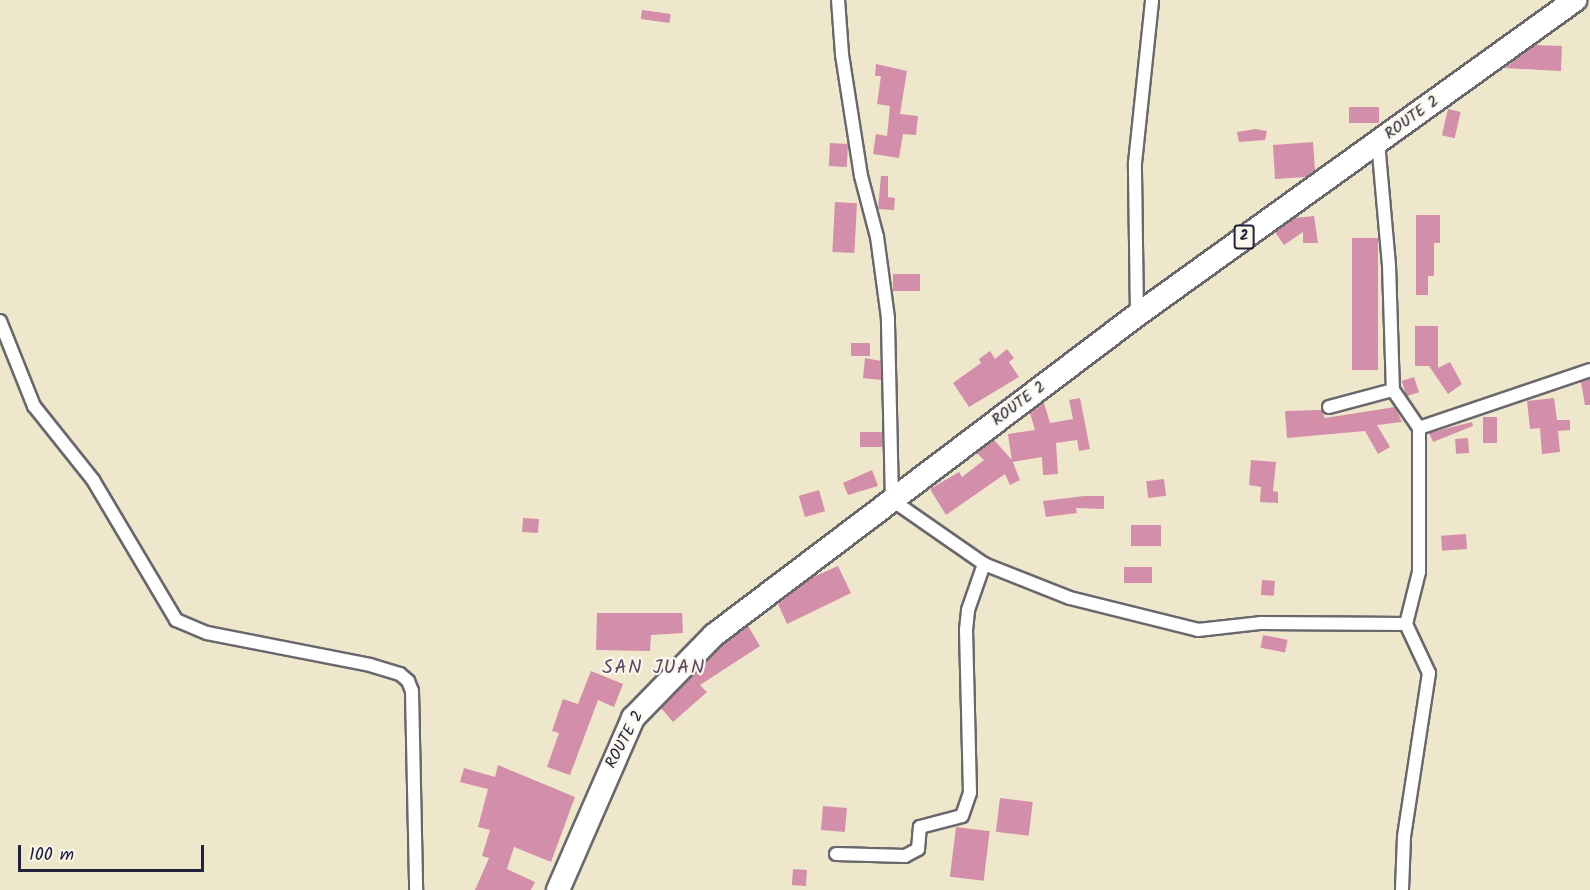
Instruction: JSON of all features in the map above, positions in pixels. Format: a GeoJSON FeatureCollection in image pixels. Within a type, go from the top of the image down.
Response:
{"type":"FeatureCollection","features":[{"type":"Feature","properties":{"kind":"highway","name":"ROUTE 2"},"geometry":{"type":"LineString","coordinates":[[558,890],[633,718],[659,688],[714,635],[1137,315],[1575,0]]}},
{"type":"Feature","properties":{"kind":"street"},"geometry":{"type":"LineString","coordinates":[[838,0],[842,54],[861,176],[877,237],[888,318],[903,491],[984,564],[1070,598],[1188,628],[1211,631],[1260,623],[1406,624]]}},
{"type":"Feature","properties":{"kind":"street"},"geometry":{"type":"LineString","coordinates":[[1137,315],[1135,163],[1152,0]]}},
{"type":"Feature","properties":{"kind":"street"},"geometry":{"type":"LineString","coordinates":[[1378,142],[1389,265],[1393,390],[1419,428],[1419,572],[1406,624],[1429,674],[1404,837],[1402,890]]}},
{"type":"Feature","properties":{"kind":"street"},"geometry":{"type":"LineString","coordinates":[[0,321],[34,406],[93,480],[176,620],[207,633],[370,665],[400,674],[408,681],[412,691],[416,890]]}},
{"type":"Feature","properties":{"kind":"street"},"geometry":{"type":"LineString","coordinates":[[1419,428],[1590,370]]}},
{"type":"Feature","properties":{"kind":"street"},"geometry":{"type":"LineString","coordinates":[[1329,407],[1393,390]]}},
{"type":"Feature","properties":{"kind":"street"},"geometry":{"type":"LineString","coordinates":[[836,855],[904,856],[918,849],[920,827],[962,816],[970,793],[966,630],[968,610],[984,564]]}},
{"type":"Feature","properties":{"kind":"building"},"geometry":{"type":"Polygon","coordinates":[[[642,10],[671,14],[669,23],[641,19],[642,10]]]}},
{"type":"Feature","properties":{"kind":"building"},"geometry":{"type":"Polygon","coordinates":[[[1535,45],[1562,46],[1561,71],[1505,68],[1535,45]]]}},
{"type":"Feature","properties":{"kind":"building"},"geometry":{"type":"Polygon","coordinates":[[[876,64],[907,71],[900,114],[918,116],[916,135],[903,134],[899,158],[873,154],[876,134],[887,136],[890,106],[877,104],[881,76],[875,76],[876,64]]]}},
{"type":"Feature","properties":{"kind":"building"},"geometry":{"type":"Polygon","coordinates":[[[1349,107],[1379,107],[1379,123],[1349,123],[1349,107]]]}},
{"type":"Feature","properties":{"kind":"building"},"geometry":{"type":"Polygon","coordinates":[[[1448,109],[1461,112],[1455,138],[1442,135],[1448,109]]]}},
{"type":"Feature","properties":{"kind":"building"},"geometry":{"type":"Polygon","coordinates":[[[1255,129],[1267,131],[1265,140],[1239,142],[1237,132],[1255,129]]]}},
{"type":"Feature","properties":{"kind":"building"},"geometry":{"type":"Polygon","coordinates":[[[1313,142],[1315,170],[1306,177],[1275,179],[1273,145],[1313,142]]]}},
{"type":"Feature","properties":{"kind":"building"},"geometry":{"type":"Polygon","coordinates":[[[830,143],[848,144],[847,167],[829,166],[830,143]]]}},
{"type":"Feature","properties":{"kind":"building"},"geometry":{"type":"Polygon","coordinates":[[[881,176],[888,176],[888,197],[895,198],[894,210],[878,209],[881,176]]]}},
{"type":"Feature","properties":{"kind":"building"},"geometry":{"type":"Polygon","coordinates":[[[835,202],[857,203],[854,253],[832,252],[835,202]]]}},
{"type":"Feature","properties":{"kind":"building"},"geometry":{"type":"Polygon","coordinates":[[[1416,215],[1440,215],[1440,243],[1434,243],[1434,276],[1428,276],[1428,295],[1416,295],[1416,215]]]}},
{"type":"Feature","properties":{"kind":"building"},"geometry":{"type":"Polygon","coordinates":[[[1314,216],[1318,243],[1303,243],[1303,232],[1284,245],[1275,232],[1294,218],[1314,216]]]}},
{"type":"Feature","properties":{"kind":"building"},"geometry":{"type":"Polygon","coordinates":[[[1352,238],[1378,238],[1378,370],[1352,370],[1352,238]]]}},
{"type":"Feature","properties":{"kind":"building"},"geometry":{"type":"Polygon","coordinates":[[[893,274],[920,274],[920,291],[893,291],[893,274]]]}},
{"type":"Feature","properties":{"kind":"building"},"geometry":{"type":"Polygon","coordinates":[[[1415,326],[1438,326],[1438,368],[1450,362],[1462,384],[1448,394],[1429,366],[1415,366],[1415,326]]]}},
{"type":"Feature","properties":{"kind":"building"},"geometry":{"type":"Polygon","coordinates":[[[851,343],[870,343],[870,356],[851,356],[851,343]]]}},
{"type":"Feature","properties":{"kind":"building"},"geometry":{"type":"Polygon","coordinates":[[[1007,349],[1014,358],[1009,362],[1019,377],[969,407],[953,383],[981,363],[979,359],[990,351],[995,359],[1007,349]]]}},
{"type":"Feature","properties":{"kind":"building"},"geometry":{"type":"Polygon","coordinates":[[[865,358],[881,361],[881,380],[863,378],[865,358]]]}},
{"type":"Feature","properties":{"kind":"building"},"geometry":{"type":"Polygon","coordinates":[[[1414,377],[1419,392],[1407,396],[1402,381],[1414,377]]]}},
{"type":"Feature","properties":{"kind":"building"},"geometry":{"type":"Polygon","coordinates":[[[1590,379],[1590,405],[1585,405],[1581,382],[1590,379]]]}},
{"type":"Feature","properties":{"kind":"building"},"geometry":{"type":"Polygon","coordinates":[[[1080,398],[1090,449],[1079,451],[1077,440],[1056,443],[1058,474],[1043,475],[1042,457],[1012,462],[1008,434],[1035,430],[1030,413],[1044,403],[1050,423],[1073,419],[1069,400],[1080,398]]]}},
{"type":"Feature","properties":{"kind":"building"},"geometry":{"type":"Polygon","coordinates":[[[1554,398],[1557,420],[1570,420],[1570,430],[1558,431],[1560,452],[1542,454],[1540,428],[1530,429],[1527,401],[1554,398]]]}},
{"type":"Feature","properties":{"kind":"building"},"geometry":{"type":"Polygon","coordinates":[[[1395,407],[1402,422],[1377,425],[1390,447],[1378,454],[1365,431],[1287,438],[1285,411],[1321,410],[1325,418],[1395,407]]]}},
{"type":"Feature","properties":{"kind":"building"},"geometry":{"type":"Polygon","coordinates":[[[1483,417],[1497,417],[1497,443],[1483,443],[1483,417]]]}},
{"type":"Feature","properties":{"kind":"building"},"geometry":{"type":"Polygon","coordinates":[[[1472,422],[1473,426],[1433,442],[1429,433],[1472,422]]]}},
{"type":"Feature","properties":{"kind":"building"},"geometry":{"type":"Polygon","coordinates":[[[860,432],[882,432],[882,447],[860,447],[860,432]]]}},
{"type":"Feature","properties":{"kind":"building"},"geometry":{"type":"Polygon","coordinates":[[[1468,438],[1469,453],[1456,454],[1455,439],[1468,438]]]}},
{"type":"Feature","properties":{"kind":"building"},"geometry":{"type":"Polygon","coordinates":[[[994,440],[1012,460],[1020,480],[1010,485],[1005,474],[946,515],[930,489],[959,472],[962,477],[984,460],[977,453],[994,440]]]}},
{"type":"Feature","properties":{"kind":"building"},"geometry":{"type":"Polygon","coordinates":[[[1251,460],[1276,462],[1273,491],[1278,492],[1278,503],[1260,502],[1261,487],[1249,485],[1251,460]]]}},
{"type":"Feature","properties":{"kind":"building"},"geometry":{"type":"Polygon","coordinates":[[[872,470],[878,486],[848,495],[843,483],[872,470]]]}},
{"type":"Feature","properties":{"kind":"building"},"geometry":{"type":"Polygon","coordinates":[[[1164,479],[1166,496],[1148,498],[1146,481],[1164,479]]]}},
{"type":"Feature","properties":{"kind":"building"},"geometry":{"type":"Polygon","coordinates":[[[819,490],[825,511],[805,517],[799,496],[819,490]]]}},
{"type":"Feature","properties":{"kind":"building"},"geometry":{"type":"Polygon","coordinates":[[[1104,496],[1104,509],[1076,508],[1077,513],[1046,517],[1043,501],[1104,496]]]}},
{"type":"Feature","properties":{"kind":"building"},"geometry":{"type":"Polygon","coordinates":[[[523,518],[539,519],[538,533],[522,532],[523,518]]]}},
{"type":"Feature","properties":{"kind":"building"},"geometry":{"type":"Polygon","coordinates":[[[1131,525],[1161,525],[1161,546],[1131,546],[1131,525]]]}},
{"type":"Feature","properties":{"kind":"building"},"geometry":{"type":"Polygon","coordinates":[[[1466,534],[1467,549],[1442,551],[1441,536],[1466,534]]]}},
{"type":"Feature","properties":{"kind":"building"},"geometry":{"type":"Polygon","coordinates":[[[838,566],[851,593],[787,624],[778,604],[811,578],[838,566]]]}},
{"type":"Feature","properties":{"kind":"building"},"geometry":{"type":"Polygon","coordinates":[[[1124,567],[1152,567],[1152,583],[1124,583],[1124,567]]]}},
{"type":"Feature","properties":{"kind":"building"},"geometry":{"type":"Polygon","coordinates":[[[1262,580],[1275,581],[1274,596],[1261,595],[1262,580]]]}},
{"type":"Feature","properties":{"kind":"building"},"geometry":{"type":"Polygon","coordinates":[[[597,613],[682,613],[683,633],[651,635],[650,651],[596,650],[597,613]]]}},
{"type":"Feature","properties":{"kind":"building"},"geometry":{"type":"Polygon","coordinates":[[[748,626],[760,646],[700,685],[707,692],[673,722],[661,708],[723,645],[748,626]]]}},
{"type":"Feature","properties":{"kind":"building"},"geometry":{"type":"Polygon","coordinates":[[[1263,635],[1288,640],[1285,653],[1261,648],[1263,635]]]}},
{"type":"Feature","properties":{"kind":"building"},"geometry":{"type":"Polygon","coordinates":[[[591,671],[623,684],[614,707],[598,700],[570,775],[547,767],[559,733],[552,731],[563,699],[578,704],[591,671]]]}},
{"type":"Feature","properties":{"kind":"building"},"geometry":{"type":"Polygon","coordinates":[[[498,765],[575,797],[551,862],[514,847],[507,869],[535,882],[531,890],[475,890],[489,858],[482,856],[490,830],[478,827],[488,789],[460,782],[464,768],[495,777],[498,765]]]}},
{"type":"Feature","properties":{"kind":"building"},"geometry":{"type":"Polygon","coordinates":[[[1000,798],[1033,802],[1029,836],[996,832],[1000,798]]]}},
{"type":"Feature","properties":{"kind":"building"},"geometry":{"type":"Polygon","coordinates":[[[823,806],[847,808],[845,832],[821,830],[823,806]]]}},
{"type":"Feature","properties":{"kind":"building"},"geometry":{"type":"Polygon","coordinates":[[[956,827],[990,831],[984,881],[950,877],[956,827]]]}},
{"type":"Feature","properties":{"kind":"building"},"geometry":{"type":"Polygon","coordinates":[[[793,869],[807,870],[806,886],[792,885],[793,869]]]}},
{"type":"Feature","properties":{"kind":"district","name":"SAN JUAN"},"geometry":{"type":"Point","coordinates":[654,668]}}]}
